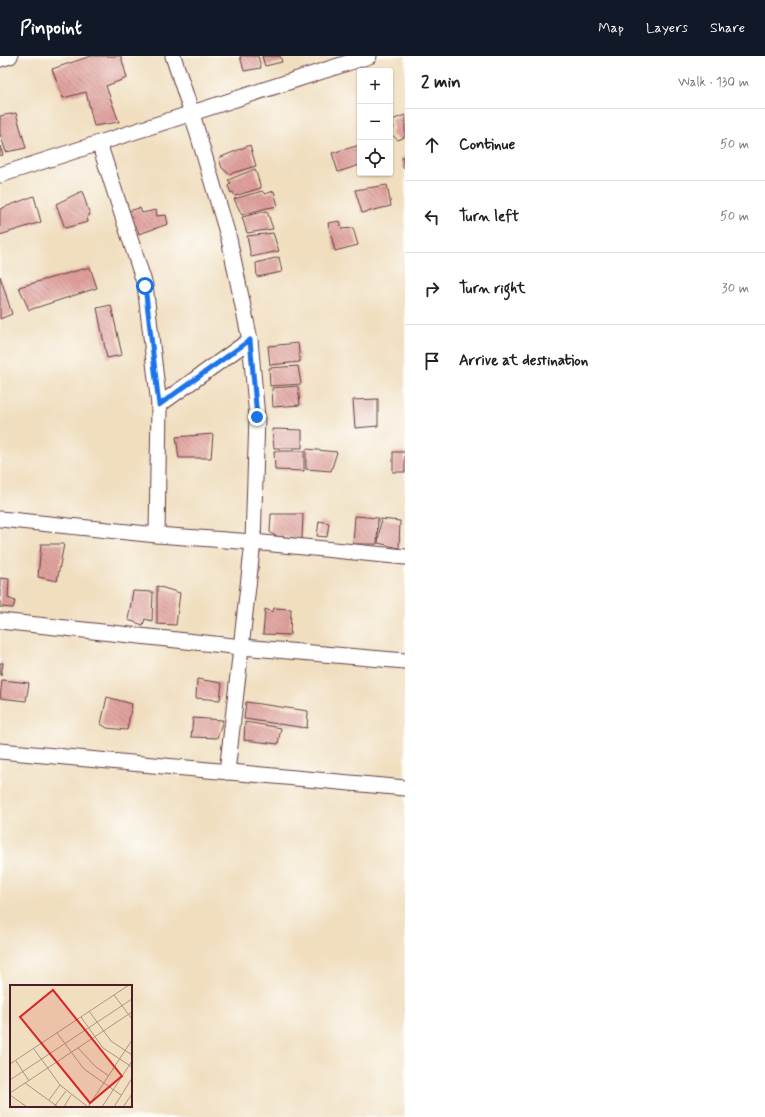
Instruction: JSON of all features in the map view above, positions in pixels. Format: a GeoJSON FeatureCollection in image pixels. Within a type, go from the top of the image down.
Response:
{"type":"FeatureCollection","features":[{"type":"Feature","properties":{"kind":"street"},"geometry":{"type":"LineString","coordinates":[[0,59],[10,56]]}},
{"type":"Feature","properties":{"kind":"street"},"geometry":{"type":"LineString","coordinates":[[173,56],[230,239],[250,340],[257,417],[253,542],[227,772]]}},
{"type":"Feature","properties":{"kind":"street"},"geometry":{"type":"LineString","coordinates":[[0,175],[369,56]]}},
{"type":"Feature","properties":{"kind":"street"},"geometry":{"type":"LineString","coordinates":[[99,143],[145,286],[159,405],[157,535]]}},
{"type":"Feature","properties":{"kind":"street"},"geometry":{"type":"LineString","coordinates":[[159,405],[250,340]]}},
{"type":"Feature","properties":{"kind":"street"},"geometry":{"type":"LineString","coordinates":[[0,519],[157,535],[253,542],[405,557]]}},
{"type":"Feature","properties":{"kind":"street"},"geometry":{"type":"LineString","coordinates":[[0,621],[242,647],[405,661]]}},
{"type":"Feature","properties":{"kind":"street"},"geometry":{"type":"LineString","coordinates":[[0,751],[405,788]]}},
{"type":"Feature","properties":{"kind":"building"},"geometry":{"type":"Polygon","coordinates":[[[91,56],[121,56],[127,78],[106,86],[119,122],[94,126],[86,92],[63,98],[52,69],[91,56]]]}},
{"type":"Feature","properties":{"kind":"building"},"geometry":{"type":"Polygon","coordinates":[[[240,56],[258,56],[261,68],[244,71],[240,56]]]}},
{"type":"Feature","properties":{"kind":"building"},"geometry":{"type":"Polygon","coordinates":[[[262,56],[280,56],[282,62],[265,66],[262,56]]]}},
{"type":"Feature","properties":{"kind":"building"},"geometry":{"type":"Polygon","coordinates":[[[16,113],[26,148],[6,152],[0,134],[0,116],[16,113]]]}},
{"type":"Feature","properties":{"kind":"building"},"geometry":{"type":"Polygon","coordinates":[[[405,115],[405,137],[398,140],[393,136],[393,120],[405,115]]]}},
{"type":"Feature","properties":{"kind":"building"},"geometry":{"type":"Polygon","coordinates":[[[250,145],[256,166],[229,174],[222,168],[219,158],[250,145]]]}},
{"type":"Feature","properties":{"kind":"building"},"geometry":{"type":"Polygon","coordinates":[[[0,146],[3,155],[0,156],[0,146]]]}},
{"type":"Feature","properties":{"kind":"building"},"geometry":{"type":"Polygon","coordinates":[[[357,146],[357,166],[338,172],[332,153],[357,146]]]}},
{"type":"Feature","properties":{"kind":"building"},"geometry":{"type":"Polygon","coordinates":[[[405,156],[405,167],[403,168],[402,157],[405,156]]]}},
{"type":"Feature","properties":{"kind":"building"},"geometry":{"type":"Polygon","coordinates":[[[255,169],[261,188],[235,196],[233,192],[231,193],[228,186],[231,183],[228,180],[255,169]]]}},
{"type":"Feature","properties":{"kind":"building"},"geometry":{"type":"Polygon","coordinates":[[[387,185],[391,206],[362,213],[355,190],[387,185]]]}},
{"type":"Feature","properties":{"kind":"building"},"geometry":{"type":"Polygon","coordinates":[[[82,191],[90,215],[87,217],[88,222],[65,228],[56,204],[82,191]]]}},
{"type":"Feature","properties":{"kind":"building"},"geometry":{"type":"Polygon","coordinates":[[[262,191],[265,194],[274,191],[278,206],[242,215],[234,199],[262,191]]]}},
{"type":"Feature","properties":{"kind":"building"},"geometry":{"type":"Polygon","coordinates":[[[34,196],[41,222],[0,235],[0,209],[34,196]]]}},
{"type":"Feature","properties":{"kind":"building"},"geometry":{"type":"Polygon","coordinates":[[[140,208],[142,213],[156,210],[157,216],[166,215],[168,224],[139,234],[136,226],[131,227],[128,211],[140,208]]]}},
{"type":"Feature","properties":{"kind":"building"},"geometry":{"type":"Polygon","coordinates":[[[267,211],[273,229],[247,233],[242,217],[267,211]]]}},
{"type":"Feature","properties":{"kind":"building"},"geometry":{"type":"Polygon","coordinates":[[[340,221],[342,229],[353,228],[358,245],[335,251],[328,223],[340,221]]]}},
{"type":"Feature","properties":{"kind":"building"},"geometry":{"type":"Polygon","coordinates":[[[273,233],[279,251],[251,257],[247,236],[273,233]]]}},
{"type":"Feature","properties":{"kind":"building"},"geometry":{"type":"Polygon","coordinates":[[[279,257],[282,272],[257,277],[256,263],[279,257]]]}},
{"type":"Feature","properties":{"kind":"building"},"geometry":{"type":"Polygon","coordinates":[[[90,267],[97,288],[29,310],[19,287],[90,267]]]}},
{"type":"Feature","properties":{"kind":"building"},"geometry":{"type":"Polygon","coordinates":[[[0,276],[12,314],[0,319],[0,276]]]}},
{"type":"Feature","properties":{"kind":"building"},"geometry":{"type":"Polygon","coordinates":[[[111,305],[122,355],[107,358],[97,308],[111,305]]]}},
{"type":"Feature","properties":{"kind":"building"},"geometry":{"type":"Polygon","coordinates":[[[298,343],[300,362],[270,365],[268,346],[298,343]]]}},
{"type":"Feature","properties":{"kind":"building"},"geometry":{"type":"Polygon","coordinates":[[[298,366],[301,384],[270,386],[269,368],[298,366]]]}},
{"type":"Feature","properties":{"kind":"building"},"geometry":{"type":"Polygon","coordinates":[[[298,386],[300,405],[273,407],[272,388],[298,386]]]}},
{"type":"Feature","properties":{"kind":"building"},"geometry":{"type":"Polygon","coordinates":[[[378,399],[378,426],[355,428],[353,400],[378,399]]]}},
{"type":"Feature","properties":{"kind":"building"},"geometry":{"type":"Polygon","coordinates":[[[272,429],[302,430],[302,448],[274,448],[272,429]]]}},
{"type":"Feature","properties":{"kind":"building"},"geometry":{"type":"Polygon","coordinates":[[[213,434],[211,458],[179,458],[176,437],[213,434]]]}},
{"type":"Feature","properties":{"kind":"building"},"geometry":{"type":"Polygon","coordinates":[[[306,449],[337,452],[331,471],[306,469],[306,449]]]}},
{"type":"Feature","properties":{"kind":"building"},"geometry":{"type":"Polygon","coordinates":[[[274,451],[304,451],[304,471],[275,470],[274,451]]]}},
{"type":"Feature","properties":{"kind":"building"},"geometry":{"type":"Polygon","coordinates":[[[393,452],[405,452],[405,472],[393,472],[393,452]]]}},
{"type":"Feature","properties":{"kind":"building"},"geometry":{"type":"Polygon","coordinates":[[[271,514],[303,514],[302,539],[275,536],[270,532],[271,514]]]}},
{"type":"Feature","properties":{"kind":"building"},"geometry":{"type":"Polygon","coordinates":[[[355,516],[378,518],[377,544],[353,544],[355,516]]]}},
{"type":"Feature","properties":{"kind":"building"},"geometry":{"type":"Polygon","coordinates":[[[381,519],[400,521],[399,548],[378,543],[381,519]]]}},
{"type":"Feature","properties":{"kind":"building"},"geometry":{"type":"Polygon","coordinates":[[[319,521],[329,523],[327,537],[317,536],[319,521]]]}},
{"type":"Feature","properties":{"kind":"building"},"geometry":{"type":"Polygon","coordinates":[[[41,544],[64,544],[57,581],[38,577],[41,544]]]}},
{"type":"Feature","properties":{"kind":"building"},"geometry":{"type":"Polygon","coordinates":[[[0,578],[9,579],[8,598],[15,601],[13,608],[0,607],[0,578]]]}},
{"type":"Feature","properties":{"kind":"building"},"geometry":{"type":"Polygon","coordinates":[[[157,586],[180,593],[176,625],[157,624],[157,586]]]}},
{"type":"Feature","properties":{"kind":"building"},"geometry":{"type":"Polygon","coordinates":[[[133,591],[153,592],[152,621],[145,619],[143,625],[128,620],[133,591]]]}},
{"type":"Feature","properties":{"kind":"building"},"geometry":{"type":"Polygon","coordinates":[[[274,608],[291,609],[290,635],[263,634],[265,609],[273,612],[274,608]]]}},
{"type":"Feature","properties":{"kind":"building"},"geometry":{"type":"Polygon","coordinates":[[[0,663],[3,663],[1,676],[0,675],[0,663]]]}},
{"type":"Feature","properties":{"kind":"building"},"geometry":{"type":"Polygon","coordinates":[[[197,679],[222,683],[220,700],[196,698],[197,679]]]}},
{"type":"Feature","properties":{"kind":"building"},"geometry":{"type":"Polygon","coordinates":[[[2,680],[29,683],[26,701],[0,698],[2,680]]]}},
{"type":"Feature","properties":{"kind":"building"},"geometry":{"type":"Polygon","coordinates":[[[107,697],[132,704],[127,730],[107,728],[101,724],[107,697]]]}},
{"type":"Feature","properties":{"kind":"building"},"geometry":{"type":"Polygon","coordinates":[[[246,702],[308,711],[307,728],[244,719],[246,702]]]}},
{"type":"Feature","properties":{"kind":"building"},"geometry":{"type":"Polygon","coordinates":[[[193,718],[223,720],[217,738],[191,737],[193,718]]]}},
{"type":"Feature","properties":{"kind":"building"},"geometry":{"type":"Polygon","coordinates":[[[245,722],[281,728],[278,744],[244,740],[245,722]]]}},
{"type":"Feature","properties":{"kind":"route"},"geometry":{"type":"LineString","coordinates":[[145,286],[159,405],[250,340],[257,417]]}}]}
